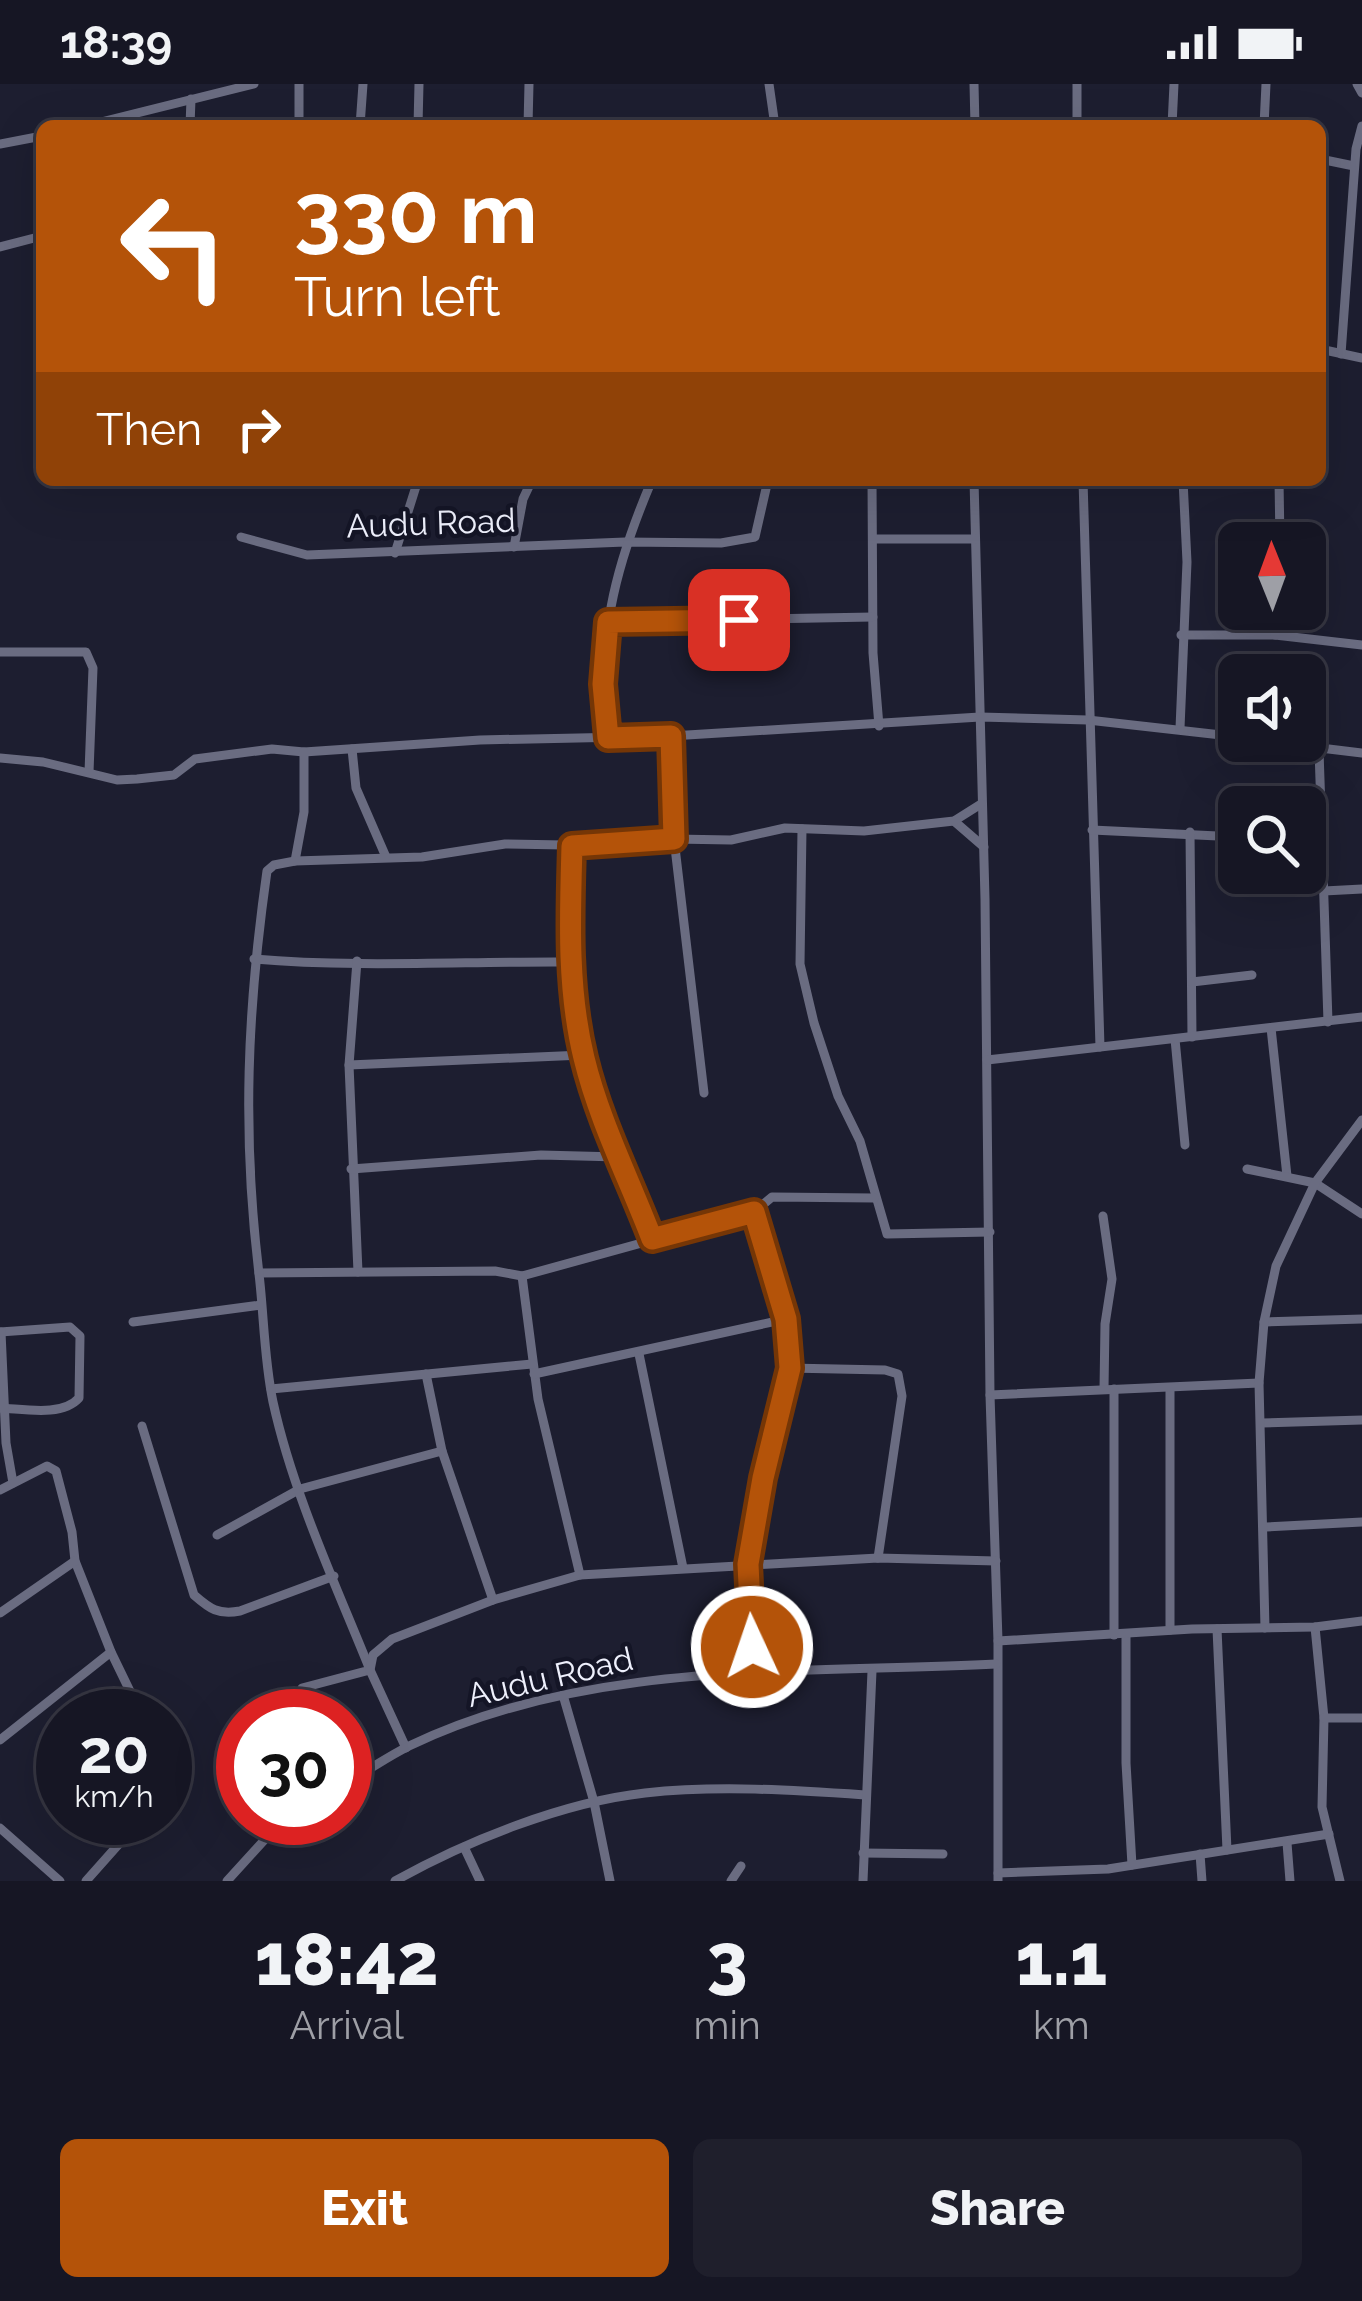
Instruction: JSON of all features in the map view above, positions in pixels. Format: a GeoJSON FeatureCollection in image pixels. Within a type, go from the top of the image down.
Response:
{"type":"FeatureCollection","features":[{"type":"Feature","properties":{"kind":"street"},"geometry":{"type":"LineString","coordinates":[[109,120],[254,84]]}},
{"type":"Feature","properties":{"kind":"street"},"geometry":{"type":"LineString","coordinates":[[299,84],[299,120]]}},
{"type":"Feature","properties":{"kind":"street"},"geometry":{"type":"LineString","coordinates":[[360,120],[363,84]]}},
{"type":"Feature","properties":{"kind":"street"},"geometry":{"type":"LineString","coordinates":[[418,120],[419,84]]}},
{"type":"Feature","properties":{"kind":"street"},"geometry":{"type":"LineString","coordinates":[[528,120],[529,84]]}},
{"type":"Feature","properties":{"kind":"street"},"geometry":{"type":"LineString","coordinates":[[770,84],[774,120]]}},
{"type":"Feature","properties":{"kind":"street"},"geometry":{"type":"LineString","coordinates":[[974,84],[975,120]]}},
{"type":"Feature","properties":{"kind":"street"},"geometry":{"type":"LineString","coordinates":[[1077,84],[1078,120]]}},
{"type":"Feature","properties":{"kind":"street"},"geometry":{"type":"LineString","coordinates":[[1172,120],[1174,84]]}},
{"type":"Feature","properties":{"kind":"street"},"geometry":{"type":"LineString","coordinates":[[1264,120],[1266,84]]}},
{"type":"Feature","properties":{"kind":"street"},"geometry":{"type":"LineString","coordinates":[[1357,84],[1362,93]]}},
{"type":"Feature","properties":{"kind":"street"},"geometry":{"type":"LineString","coordinates":[[190,120],[191,99]]}},
{"type":"Feature","properties":{"kind":"street"},"geometry":{"type":"LineString","coordinates":[[1341,354],[1354,166],[1362,126]]}},
{"type":"Feature","properties":{"kind":"street"},"geometry":{"type":"LineString","coordinates":[[0,144],[36,137]]}},
{"type":"Feature","properties":{"kind":"street"},"geometry":{"type":"LineString","coordinates":[[1326,160],[1354,166]]}},
{"type":"Feature","properties":{"kind":"street"},"geometry":{"type":"LineString","coordinates":[[0,247],[36,238]]}},
{"type":"Feature","properties":{"kind":"street"},"geometry":{"type":"LineString","coordinates":[[1326,350],[1362,358]]}},
{"type":"Feature","properties":{"kind":"street"},"geometry":{"type":"LineString","coordinates":[[395,554],[416,486]]}},
{"type":"Feature","properties":{"kind":"street"},"geometry":{"type":"LineString","coordinates":[[514,547],[529,486]]}},
{"type":"Feature","properties":{"kind":"street"},"geometry":{"type":"LineString","coordinates":[[608,738],[603,684],[614,578],[649,486]]}},
{"type":"Feature","properties":{"kind":"street","name":"Audu Road"},"geometry":{"type":"LineString","coordinates":[[241,537],[307,555],[625,542],[721,543],[755,536],[767,486]]}},
{"type":"Feature","properties":{"kind":"street"},"geometry":{"type":"LineString","coordinates":[[872,486],[879,726]]}},
{"type":"Feature","properties":{"kind":"street"},"geometry":{"type":"LineString","coordinates":[[974,486],[998,1641],[998,1877],[1108,1875],[1132,1865],[1329,1834]]}},
{"type":"Feature","properties":{"kind":"street"},"geometry":{"type":"LineString","coordinates":[[1083,486],[1100,1048]]}},
{"type":"Feature","properties":{"kind":"street"},"geometry":{"type":"LineString","coordinates":[[1180,728],[1186,562],[1183,486]]}},
{"type":"Feature","properties":{"kind":"street"},"geometry":{"type":"LineString","coordinates":[[1279,486],[1280,522]]}},
{"type":"Feature","properties":{"kind":"street"},"geometry":{"type":"LineString","coordinates":[[873,539],[975,539]]}},
{"type":"Feature","properties":{"kind":"street"},"geometry":{"type":"LineString","coordinates":[[608,622],[873,617]]}},
{"type":"Feature","properties":{"kind":"street"},"geometry":{"type":"LineString","coordinates":[[1275,635],[1276,630]]}},
{"type":"Feature","properties":{"kind":"street"},"geometry":{"type":"LineString","coordinates":[[1181,634],[1275,635],[1362,645]]}},
{"type":"Feature","properties":{"kind":"street"},"geometry":{"type":"LineString","coordinates":[[0,652],[86,652],[93,668],[88,772]]}},
{"type":"Feature","properties":{"kind":"street"},"geometry":{"type":"LineString","coordinates":[[0,758],[137,779],[173,775],[195,759],[219,754],[286,748],[304,752],[480,740],[671,736],[980,717],[1088,720],[1218,734]]}},
{"type":"Feature","properties":{"kind":"street"},"geometry":{"type":"LineString","coordinates":[[671,736],[674,839],[704,1093]]}},
{"type":"Feature","properties":{"kind":"street"},"geometry":{"type":"LineString","coordinates":[[352,749],[356,788],[386,857]]}},
{"type":"Feature","properties":{"kind":"street"},"geometry":{"type":"LineString","coordinates":[[1326,750],[1362,753]]}},
{"type":"Feature","properties":{"kind":"street"},"geometry":{"type":"LineString","coordinates":[[295,861],[304,812],[304,752]]}},
{"type":"Feature","properties":{"kind":"street"},"geometry":{"type":"LineString","coordinates":[[406,1748],[370,1670],[300,1489],[271,1389],[252,1229],[248,1124],[248,1019],[267,871],[295,861],[422,856],[505,844],[731,840],[784,828],[864,831],[954,821],[982,804]]}},
{"type":"Feature","properties":{"kind":"street"},"geometry":{"type":"LineString","coordinates":[[954,821],[984,847]]}},
{"type":"Feature","properties":{"kind":"street"},"geometry":{"type":"LineString","coordinates":[[802,829],[800,964],[814,1023],[838,1096],[860,1141],[887,1234],[990,1232]]}},
{"type":"Feature","properties":{"kind":"street"},"geometry":{"type":"LineString","coordinates":[[1092,830],[1218,835]]}},
{"type":"Feature","properties":{"kind":"street"},"geometry":{"type":"LineString","coordinates":[[1190,832],[1192,1037]]}},
{"type":"Feature","properties":{"kind":"street"},"geometry":{"type":"LineString","coordinates":[[572,846],[572,962],[583,1054],[597,1103],[652,1239]]}},
{"type":"Feature","properties":{"kind":"street"},"geometry":{"type":"LineString","coordinates":[[1326,891],[1362,889]]}},
{"type":"Feature","properties":{"kind":"street"},"geometry":{"type":"LineString","coordinates":[[1324,894],[1328,1022]]}},
{"type":"Feature","properties":{"kind":"street"},"geometry":{"type":"LineString","coordinates":[[254,959],[314,964],[572,962]]}},
{"type":"Feature","properties":{"kind":"street"},"geometry":{"type":"LineString","coordinates":[[357,961],[349,1065],[358,1272]]}},
{"type":"Feature","properties":{"kind":"street"},"geometry":{"type":"LineString","coordinates":[[1192,982],[1252,975]]}},
{"type":"Feature","properties":{"kind":"street"},"geometry":{"type":"LineString","coordinates":[[988,1060],[1362,1017]]}},
{"type":"Feature","properties":{"kind":"street"},"geometry":{"type":"LineString","coordinates":[[1271,1028],[1288,1177]]}},
{"type":"Feature","properties":{"kind":"street"},"geometry":{"type":"LineString","coordinates":[[1175,1039],[1185,1145]]}},
{"type":"Feature","properties":{"kind":"street"},"geometry":{"type":"LineString","coordinates":[[349,1065],[583,1054]]}},
{"type":"Feature","properties":{"kind":"street"},"geometry":{"type":"LineString","coordinates":[[1265,1628],[1259,1383],[1264,1322],[1276,1266],[1316,1183],[1362,1120]]}},
{"type":"Feature","properties":{"kind":"street"},"geometry":{"type":"LineString","coordinates":[[350,1169],[541,1155],[620,1157]]}},
{"type":"Feature","properties":{"kind":"street"},"geometry":{"type":"LineString","coordinates":[[1247,1169],[1316,1183],[1362,1214]]}},
{"type":"Feature","properties":{"kind":"street"},"geometry":{"type":"LineString","coordinates":[[259,1274],[496,1271],[522,1276],[754,1212],[772,1197],[874,1198]]}},
{"type":"Feature","properties":{"kind":"street"},"geometry":{"type":"LineString","coordinates":[[754,1212],[786,1319],[790,1368],[748,1564],[754,1674]]}},
{"type":"Feature","properties":{"kind":"street"},"geometry":{"type":"LineString","coordinates":[[1103,1216],[1112,1279],[1105,1324],[1132,1865]]}},
{"type":"Feature","properties":{"kind":"street"},"geometry":{"type":"LineString","coordinates":[[522,1276],[533,1369],[580,1574]]}},
{"type":"Feature","properties":{"kind":"street"},"geometry":{"type":"LineString","coordinates":[[133,1322],[261,1305]]}},
{"type":"Feature","properties":{"kind":"street"},"geometry":{"type":"LineString","coordinates":[[271,1389],[533,1369],[639,1354],[786,1319]]}},
{"type":"Feature","properties":{"kind":"street"},"geometry":{"type":"LineString","coordinates":[[1264,1322],[1362,1319]]}},
{"type":"Feature","properties":{"kind":"street"},"geometry":{"type":"LineString","coordinates":[[3,1408],[74,1405],[79,1398],[80,1336],[70,1327],[1,1332],[3,1408],[13,1483]]}},
{"type":"Feature","properties":{"kind":"street"},"geometry":{"type":"LineString","coordinates":[[639,1354],[683,1568]]}},
{"type":"Feature","properties":{"kind":"street"},"geometry":{"type":"LineString","coordinates":[[790,1368],[898,1374],[902,1396],[878,1558]]}},
{"type":"Feature","properties":{"kind":"street"},"geometry":{"type":"LineString","coordinates":[[426,1374],[442,1451],[494,1600]]}},
{"type":"Feature","properties":{"kind":"street"},"geometry":{"type":"LineString","coordinates":[[990,1395],[1259,1383]]}},
{"type":"Feature","properties":{"kind":"street"},"geometry":{"type":"LineString","coordinates":[[1170,1388],[1170,1630]]}},
{"type":"Feature","properties":{"kind":"street"},"geometry":{"type":"LineString","coordinates":[[1262,1423],[1362,1420]]}},
{"type":"Feature","properties":{"kind":"street"},"geometry":{"type":"LineString","coordinates":[[142,1426],[194,1595],[207,1606],[224,1614],[239,1611],[334,1576]]}},
{"type":"Feature","properties":{"kind":"street"},"geometry":{"type":"LineString","coordinates":[[217,1535],[300,1489],[442,1451]]}},
{"type":"Feature","properties":{"kind":"street"},"geometry":{"type":"LineString","coordinates":[[0,1490],[47,1466],[56,1471],[75,1561],[129,1689]]}},
{"type":"Feature","properties":{"kind":"street"},"geometry":{"type":"LineString","coordinates":[[1266,1527],[1362,1522]]}},
{"type":"Feature","properties":{"kind":"street"},"geometry":{"type":"LineString","coordinates":[[370,1670],[373,1655],[392,1639],[580,1574],[878,1558],[996,1561]]}},
{"type":"Feature","properties":{"kind":"street"},"geometry":{"type":"LineString","coordinates":[[0,1613],[75,1561]]}},
{"type":"Feature","properties":{"kind":"street"},"geometry":{"type":"LineString","coordinates":[[998,1641],[1362,1621]]}},
{"type":"Feature","properties":{"kind":"street"},"geometry":{"type":"LineString","coordinates":[[1315,1627],[1324,1718],[1322,1808],[1340,1881]]}},
{"type":"Feature","properties":{"kind":"street"},"geometry":{"type":"LineString","coordinates":[[1217,1630],[1227,1850]]}},
{"type":"Feature","properties":{"kind":"street"},"geometry":{"type":"LineString","coordinates":[[0,1740],[111,1652]]}},
{"type":"Feature","properties":{"kind":"street","name":"Audu Road"},"geometry":{"type":"LineString","coordinates":[[372,1768],[406,1748],[482,1718],[563,1695],[668,1678],[996,1664]]}},
{"type":"Feature","properties":{"kind":"street"},"geometry":{"type":"LineString","coordinates":[[302,1688],[370,1670]]}},
{"type":"Feature","properties":{"kind":"street"},"geometry":{"type":"LineString","coordinates":[[863,1881],[872,1671]]}},
{"type":"Feature","properties":{"kind":"street"},"geometry":{"type":"LineString","coordinates":[[563,1695],[594,1802],[610,1881]]}},
{"type":"Feature","properties":{"kind":"street"},"geometry":{"type":"LineString","coordinates":[[1324,1718],[1362,1718]]}},
{"type":"Feature","properties":{"kind":"street"},"geometry":{"type":"LineString","coordinates":[[395,1881],[464,1847],[594,1802],[758,1788],[865,1795]]}},
{"type":"Feature","properties":{"kind":"street"},"geometry":{"type":"LineString","coordinates":[[0,1828],[60,1881]]}},
{"type":"Feature","properties":{"kind":"street"},"geometry":{"type":"LineString","coordinates":[[1287,1843],[1290,1881]]}},
{"type":"Feature","properties":{"kind":"street"},"geometry":{"type":"LineString","coordinates":[[86,1881],[118,1845]]}},
{"type":"Feature","properties":{"kind":"street"},"geometry":{"type":"LineString","coordinates":[[227,1881],[260,1845]]}},
{"type":"Feature","properties":{"kind":"street"},"geometry":{"type":"LineString","coordinates":[[464,1847],[480,1881]]}},
{"type":"Feature","properties":{"kind":"street"},"geometry":{"type":"LineString","coordinates":[[863,1852],[943,1854]]}},
{"type":"Feature","properties":{"kind":"street"},"geometry":{"type":"LineString","coordinates":[[1200,1854],[1202,1881]]}},
{"type":"Feature","properties":{"kind":"street"},"geometry":{"type":"LineString","coordinates":[[731,1881],[741,1866]]}},
{"type":"Feature","properties":{"kind":"route"},"geometry":{"type":"LineString","coordinates":[[739,620],[608,622],[603,684],[608,738],[671,736],[674,839],[572,846],[571,929],[583,1054],[597,1103],[652,1239],[754,1212],[786,1319],[790,1368],[748,1564],[752,1647]]}}]}
